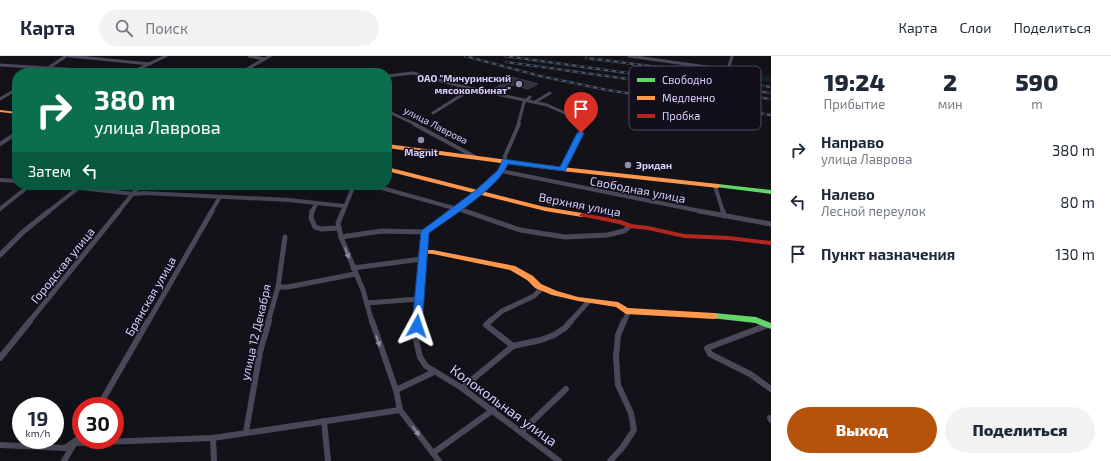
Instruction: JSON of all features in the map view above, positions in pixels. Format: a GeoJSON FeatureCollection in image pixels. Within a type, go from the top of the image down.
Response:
{"type":"FeatureCollection","features":[{"type":"Feature","properties":{"kind":"street"},"geometry":{"type":"LineString","coordinates":[[50,67],[66,56]]}},
{"type":"Feature","properties":{"kind":"street"},"geometry":{"type":"LineString","coordinates":[[69,56],[150,64]]}},
{"type":"Feature","properties":{"kind":"street"},"geometry":{"type":"LineString","coordinates":[[141,68],[166,56]]}},
{"type":"Feature","properties":{"kind":"street"},"geometry":{"type":"LineString","coordinates":[[250,56],[264,59]]}},
{"type":"Feature","properties":{"kind":"street"},"geometry":{"type":"LineString","coordinates":[[249,68],[270,56]]}},
{"type":"Feature","properties":{"kind":"street"},"geometry":{"type":"LineString","coordinates":[[629,56],[692,66]]}},
{"type":"Feature","properties":{"kind":"street"},"geometry":{"type":"LineString","coordinates":[[729,66],[732,56]]}},
{"type":"Feature","properties":{"kind":"street"},"geometry":{"type":"LineString","coordinates":[[0,64],[62,68]]}},
{"type":"Feature","properties":{"kind":"street"},"geometry":{"type":"LineString","coordinates":[[392,75],[413,73],[535,102],[547,105],[579,120],[581,133],[562,169]]}},
{"type":"Feature","properties":{"kind":"street"},"geometry":{"type":"LineString","coordinates":[[433,113],[472,88]]}},
{"type":"Feature","properties":{"kind":"street"},"geometry":{"type":"LineString","coordinates":[[0,99],[12,92]]}},
{"type":"Feature","properties":{"kind":"street"},"geometry":{"type":"LineString","coordinates":[[535,102],[550,93]]}},
{"type":"Feature","properties":{"kind":"street"},"geometry":{"type":"LineString","coordinates":[[341,237],[386,231],[409,230],[424,232],[479,192],[501,171],[505,161],[505,156],[517,131],[526,100],[530,97]]}},
{"type":"Feature","properties":{"kind":"street"},"geometry":{"type":"LineString","coordinates":[[0,112],[12,113]]}},
{"type":"Feature","properties":{"kind":"street","name":"улица Лаврова"},"geometry":{"type":"LineString","coordinates":[[392,113],[434,133],[475,156]]}},
{"type":"Feature","properties":{"kind":"street"},"geometry":{"type":"LineString","coordinates":[[0,144],[12,136]]}},
{"type":"Feature","properties":{"kind":"street","name":"улица Лаврова"},"geometry":{"type":"LineString","coordinates":[[392,147],[475,156],[562,169],[771,192]]}},
{"type":"Feature","properties":{"kind":"street","name":"Верхняя улица"},"geometry":{"type":"LineString","coordinates":[[392,171],[545,209],[621,222],[630,226],[648,228],[684,236],[729,238],[771,243]]}},
{"type":"Feature","properties":{"kind":"street","name":"Свободная улица"},"geometry":{"type":"LineString","coordinates":[[501,171],[530,178],[771,224]]}},
{"type":"Feature","properties":{"kind":"street"},"geometry":{"type":"LineString","coordinates":[[0,180],[12,181]]}},
{"type":"Feature","properties":{"kind":"street"},"geometry":{"type":"LineString","coordinates":[[715,186],[724,216]]}},
{"type":"Feature","properties":{"kind":"street"},"geometry":{"type":"LineString","coordinates":[[0,209],[24,190]]}},
{"type":"Feature","properties":{"kind":"street"},"geometry":{"type":"LineString","coordinates":[[0,255],[23,232],[76,190]]}},
{"type":"Feature","properties":{"kind":"street"},"geometry":{"type":"LineString","coordinates":[[97,190],[134,194],[144,193],[289,200],[344,206]]}},
{"type":"Feature","properties":{"kind":"street","name":"Городская улица"},"geometry":{"type":"LineString","coordinates":[[0,358],[137,190]]}},
{"type":"Feature","properties":{"kind":"street"},"geometry":{"type":"LineString","coordinates":[[352,190],[338,223],[341,237],[367,303],[376,336],[396,390],[400,410],[439,461]]}},
{"type":"Feature","properties":{"kind":"street"},"geometry":{"type":"LineString","coordinates":[[389,190],[456,208],[520,230],[541,234],[565,237],[607,235],[624,231],[630,226]]}},
{"type":"Feature","properties":{"kind":"street","name":"Брянская улица"},"geometry":{"type":"LineString","coordinates":[[104,397],[220,197]]}},
{"type":"Feature","properties":{"kind":"street"},"geometry":{"type":"LineString","coordinates":[[316,204],[312,208],[311,215],[311,221],[315,227],[321,229],[339,228]]}},
{"type":"Feature","properties":{"kind":"street","name":"Колокольная улица"},"geometry":{"type":"LineString","coordinates":[[424,232],[416,340],[418,350],[426,366],[462,388],[493,410],[559,461]]}},
{"type":"Feature","properties":{"kind":"street","name":"улица 12 Декабря"},"geometry":{"type":"LineString","coordinates":[[246,432],[260,352],[278,286],[284,237]]}},
{"type":"Feature","properties":{"kind":"street"},"geometry":{"type":"LineString","coordinates":[[278,286],[288,287],[433,252],[512,268],[530,278],[538,286],[555,293],[588,301],[618,305],[626,311],[705,315],[756,320],[770,326]]}},
{"type":"Feature","properties":{"kind":"street"},"geometry":{"type":"LineString","coordinates":[[513,346],[486,325],[502,311],[534,296],[540,290],[538,286]]}},
{"type":"Feature","properties":{"kind":"street"},"geometry":{"type":"LineString","coordinates":[[367,303],[419,299]]}},
{"type":"Feature","properties":{"kind":"street"},"geometry":{"type":"LineString","coordinates":[[462,388],[513,346],[541,340],[554,335],[565,328],[588,301]]}},
{"type":"Feature","properties":{"kind":"street"},"geometry":{"type":"LineString","coordinates":[[610,461],[622,448],[634,430],[631,413],[618,385],[616,357],[618,335],[628,313],[626,311]]}},
{"type":"Feature","properties":{"kind":"street"},"geometry":{"type":"LineString","coordinates":[[770,326],[707,348],[710,354],[750,374],[771,389]]}},
{"type":"Feature","properties":{"kind":"street","name":"Колокольная улица"},"geometry":{"type":"LineString","coordinates":[[396,390],[434,372]]}},
{"type":"Feature","properties":{"kind":"street"},"geometry":{"type":"LineString","coordinates":[[521,432],[566,389]]}},
{"type":"Feature","properties":{"kind":"street"},"geometry":{"type":"LineString","coordinates":[[124,441],[213,438],[400,410]]}},
{"type":"Feature","properties":{"kind":"street"},"geometry":{"type":"LineString","coordinates":[[433,453],[493,410]]}},
{"type":"Feature","properties":{"kind":"street"},"geometry":{"type":"LineString","coordinates":[[324,421],[328,461]]}},
{"type":"Feature","properties":{"kind":"street"},"geometry":{"type":"LineString","coordinates":[[213,438],[214,461]]}},
{"type":"Feature","properties":{"kind":"street"},"geometry":{"type":"LineString","coordinates":[[0,445],[65,448],[72,444]]}},
{"type":"Feature","properties":{"kind":"street"},"geometry":{"type":"LineString","coordinates":[[64,461],[72,447]]}},
{"type":"Feature","properties":{"kind":"shaded area"},"geometry":{"type":"Polygon","coordinates":[[[761,76],[771,77],[771,82],[761,81],[761,76]]]}},
{"type":"Feature","properties":{"kind":"building","name":"ОАО \"Мичуринский мясокомбинат\""},"geometry":{"type":"Polygon","coordinates":[[[509,76],[538,84],[528,89],[512,85],[504,91],[495,88],[504,83],[499,82],[509,76]]]}},
{"type":"Feature","properties":{"kind":"railway"},"geometry":{"type":"LineString","coordinates":[[465,56],[540,76],[629,93]]}},
{"type":"Feature","properties":{"kind":"railway"},"geometry":{"type":"LineString","coordinates":[[505,56],[629,73]]}},
{"type":"Feature","properties":{"kind":"railway"},"geometry":{"type":"LineString","coordinates":[[586,58],[650,66]]}},
{"type":"Feature","properties":{"kind":"railway"},"geometry":{"type":"LineString","coordinates":[[506,62],[629,79]]}},
{"type":"Feature","properties":{"kind":"railway"},"geometry":{"type":"LineString","coordinates":[[761,85],[771,87]]}},
{"type":"Feature","properties":{"kind":"railway"},"geometry":{"type":"LineString","coordinates":[[761,92],[771,93]]}},
{"type":"Feature","properties":{"kind":"railway"},"geometry":{"type":"LineString","coordinates":[[761,98],[771,99]]}},
{"type":"Feature","properties":{"kind":"railway"},"geometry":{"type":"LineString","coordinates":[[761,113],[771,115]]}},
{"type":"Feature","properties":{"kind":"traffic: fast"},"geometry":{"type":"LineString","coordinates":[[718,186],[771,192]]}},
{"type":"Feature","properties":{"kind":"traffic: fast"},"geometry":{"type":"LineString","coordinates":[[714,316],[756,320],[771,326]]}},
{"type":"Feature","properties":{"kind":"traffic: slow"},"geometry":{"type":"LineString","coordinates":[[0,111],[12,112]]}},
{"type":"Feature","properties":{"kind":"traffic: slow"},"geometry":{"type":"LineString","coordinates":[[392,147],[562,169],[718,186]]}},
{"type":"Feature","properties":{"kind":"traffic: slow"},"geometry":{"type":"LineString","coordinates":[[392,170],[545,209],[582,215]]}},
{"type":"Feature","properties":{"kind":"traffic: slow"},"geometry":{"type":"LineString","coordinates":[[423,252],[433,252],[512,268],[530,278],[538,286],[555,293],[578,299],[618,305],[626,311],[714,316]]}},
{"type":"Feature","properties":{"kind":"traffic: jam"},"geometry":{"type":"LineString","coordinates":[[582,215],[684,236],[729,238],[771,243]]}},
{"type":"Feature","properties":{"kind":"place","name":"ОАО \"Мичуринский мясокомбинат\""},"geometry":{"type":"Point","coordinates":[519,84]}},
{"type":"Feature","properties":{"kind":"place","name":"Magnit"},"geometry":{"type":"Point","coordinates":[421,140]}},
{"type":"Feature","properties":{"kind":"place","name":"Эридан"},"geometry":{"type":"Point","coordinates":[628,165]}},
{"type":"Feature","properties":{"kind":"route"},"geometry":{"type":"LineString","coordinates":[[417,326],[424,232],[479,192],[501,171],[505,161],[562,169],[581,133]]}}]}
